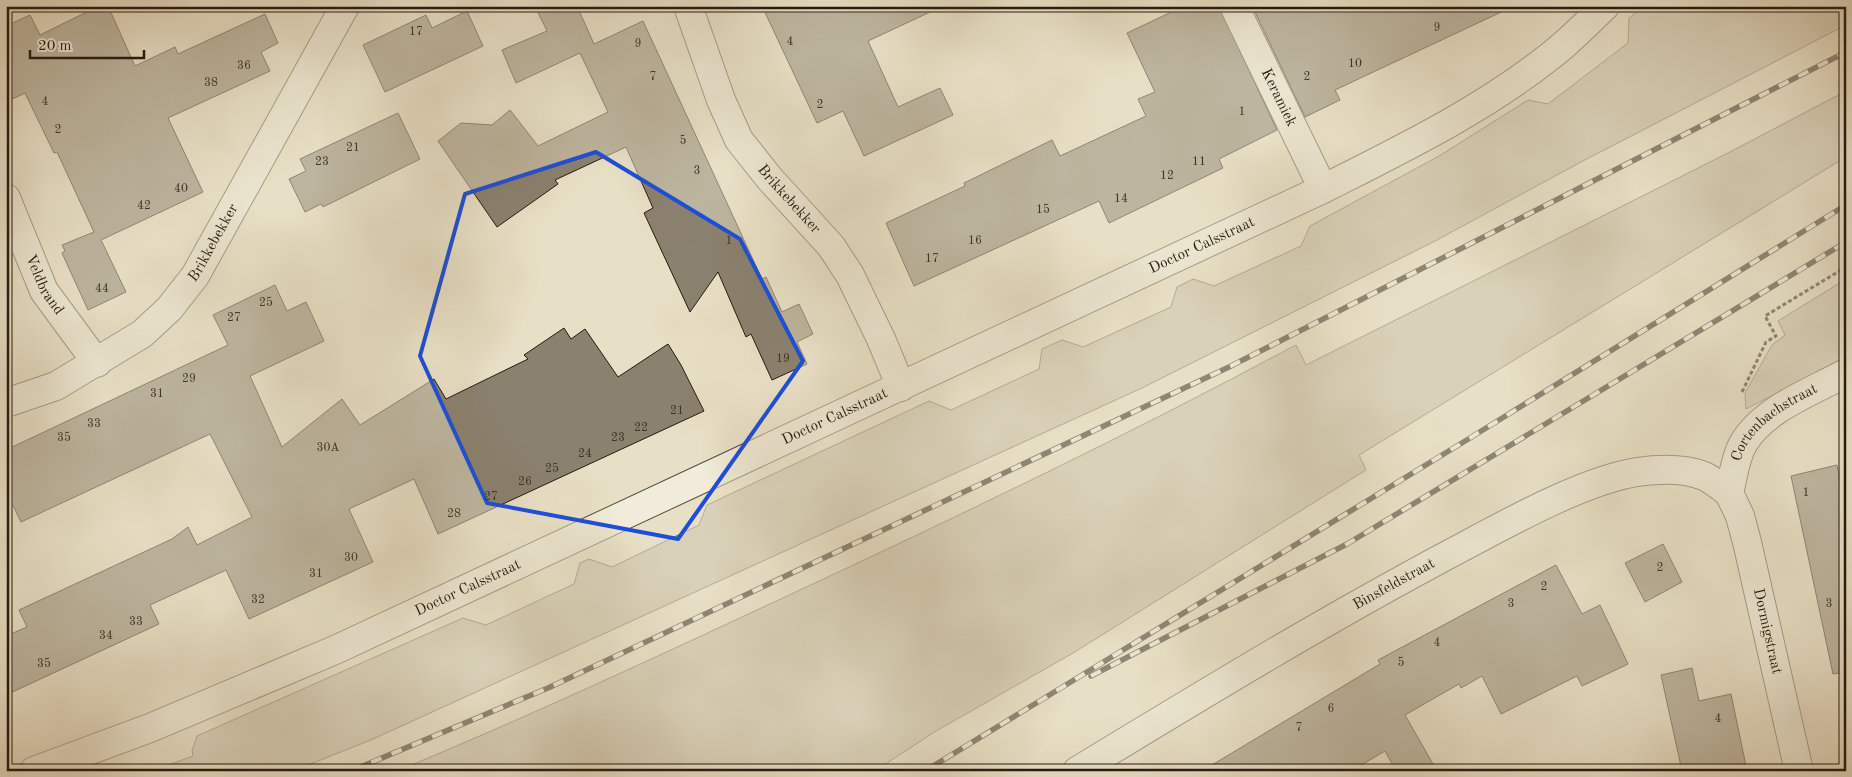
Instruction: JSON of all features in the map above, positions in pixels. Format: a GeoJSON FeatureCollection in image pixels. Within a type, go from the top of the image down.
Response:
{"type":"FeatureCollection","features":[{"type":"Feature","properties":{"kind":"street","name":"Brikkebekker"},"geometry":{"type":"LineString","coordinates":[[6,403],[56,386],[97,363],[142,334],[169,309],[195,276],[345,6]]}},
{"type":"Feature","properties":{"kind":"street","name":"Brikkebekker"},"geometry":{"type":"LineString","coordinates":[[688,6],[721,100],[739,140],[770,179],[831,246],[850,275],[881,339],[901,387]]}},
{"type":"Feature","properties":{"kind":"street","name":"Keramiek"},"geometry":{"type":"LineString","coordinates":[[1234,6],[1323,189]]}},
{"type":"Feature","properties":{"kind":"street","name":"Doctor Calsstraat"},"geometry":{"type":"LineString","coordinates":[[34,771],[150,728],[336,650],[1323,189],[1406,148],[1497,93],[1550,57],[1606,6]]}},
{"type":"Feature","properties":{"kind":"street","name":"Veldbrand"},"geometry":{"type":"LineString","coordinates":[[6,198],[44,291],[97,363]]}},
{"type":"Feature","properties":{"kind":"street","name":"Cortenbachstraat"},"geometry":{"type":"LineString","coordinates":[[1729,493],[1741,446],[1752,430],[1771,414],[1846,373]]}},
{"type":"Feature","properties":{"kind":"street","name":"Binsfeldstraat"},"geometry":{"type":"LineString","coordinates":[[1077,771],[1181,707],[1411,575],[1552,503],[1596,485],[1636,472],[1677,470],[1705,476],[1729,493]]}},
{"type":"Feature","properties":{"kind":"street","name":"Dormigstraat"},"geometry":{"type":"LineString","coordinates":[[1729,493],[1740,516],[1747,542],[1800,771]]}},
{"type":"Feature","properties":{"kind":"path"},"geometry":{"type":"LineString","coordinates":[[1752,430],[1743,416],[1740,395],[1766,342],[1776,336],[1764,316],[1846,267]]}},
{"type":"Feature","properties":{"kind":"highlighted area"},"geometry":{"type":"Polygon","coordinates":[[[596,152],[740,239],[803,361],[678,539],[487,503],[420,356],[465,194],[596,152]]]}},
{"type":"Feature","properties":{"kind":"shaded area"},"geometry":{"type":"Polygon","coordinates":[[[1644,6],[1783,6],[1785,10],[1792,6],[1846,6],[1846,25],[1581,162],[1435,241],[1142,388],[371,740],[293,771],[152,771],[193,756],[192,751],[197,736],[463,618],[486,625],[574,584],[580,563],[589,559],[612,567],[699,525],[707,505],[929,401],[951,410],[1039,369],[1042,349],[1062,340],[1083,347],[1171,307],[1177,287],[1193,279],[1214,286],[1301,246],[1310,226],[1439,156],[1528,100],[1548,104],[1628,43],[1629,18],[1644,6]]]}},
{"type":"Feature","properties":{"kind":"shaded area"},"geometry":{"type":"Polygon","coordinates":[[[1846,91],[1846,157],[1359,455],[1366,470],[1073,653],[936,731],[875,771],[397,771],[592,686],[914,537],[1106,443],[1296,345],[1306,365],[1728,153],[1846,91]]]}},
{"type":"Feature","properties":{"kind":"shaded area"},"geometry":{"type":"Polygon","coordinates":[[[1846,279],[1846,357],[1746,409],[1745,393],[1772,345],[1785,335],[1778,321],[1846,279]]]}},
{"type":"Feature","properties":{"kind":"building"},"geometry":{"type":"Polygon","coordinates":[[[99,6],[108,6],[135,66],[175,47],[178,54],[265,14],[278,43],[261,52],[270,71],[168,118],[203,192],[101,240],[126,292],[88,310],[62,253],[65,251],[62,245],[94,232],[57,152],[54,153],[25,93],[6,102],[6,26],[30,15],[40,35],[99,6]]]}},
{"type":"Feature","properties":{"kind":"building"},"geometry":{"type":"Polygon","coordinates":[[[535,6],[577,6],[594,44],[643,21],[762,279],[766,277],[782,312],[799,304],[813,334],[797,342],[807,364],[772,380],[751,334],[746,337],[718,272],[690,312],[644,213],[653,208],[626,147],[555,180],[558,184],[497,227],[438,141],[461,123],[492,125],[510,110],[538,146],[608,112],[580,53],[516,83],[502,50],[547,31],[535,6]]]}},
{"type":"Feature","properties":{"kind":"building"},"geometry":{"type":"Polygon","coordinates":[[[762,6],[943,6],[868,41],[898,107],[940,88],[953,115],[864,156],[843,111],[817,123],[762,6]]]}},
{"type":"Feature","properties":{"kind":"building"},"geometry":{"type":"Polygon","coordinates":[[[1184,6],[1219,6],[1277,130],[1219,159],[1223,168],[1109,223],[1099,201],[914,286],[886,223],[965,186],[964,183],[1052,140],[1060,156],[1146,116],[1138,99],[1155,92],[1127,33],[1184,6]]]}},
{"type":"Feature","properties":{"kind":"building"},"geometry":{"type":"Polygon","coordinates":[[[1252,6],[1514,6],[1335,90],[1340,100],[1305,117],[1252,6]]]}},
{"type":"Feature","properties":{"kind":"building"},"geometry":{"type":"Polygon","coordinates":[[[467,11],[483,46],[385,92],[363,45],[426,15],[432,28],[467,11]]]}},
{"type":"Feature","properties":{"kind":"building"},"geometry":{"type":"Polygon","coordinates":[[[398,113],[420,159],[323,207],[321,204],[305,212],[289,179],[306,171],[300,159],[398,113]]]}},
{"type":"Feature","properties":{"kind":"building"},"geometry":{"type":"Polygon","coordinates":[[[275,285],[287,311],[306,302],[324,341],[250,376],[282,447],[342,399],[360,425],[434,379],[446,399],[528,359],[524,355],[564,328],[571,339],[585,329],[618,377],[668,344],[681,365],[704,411],[438,534],[414,479],[349,509],[373,562],[249,619],[226,570],[150,605],[159,624],[6,695],[6,636],[27,627],[19,610],[172,539],[188,527],[197,545],[252,517],[210,434],[21,522],[6,491],[6,450],[228,345],[213,315],[275,285]]]}},
{"type":"Feature","properties":{"kind":"building"},"geometry":{"type":"Polygon","coordinates":[[[1837,465],[1842,488],[1846,488],[1846,672],[1833,674],[1791,476],[1837,465]]]}},
{"type":"Feature","properties":{"kind":"building"},"geometry":{"type":"Polygon","coordinates":[[[1663,544],[1682,582],[1645,602],[1625,563],[1663,544]]]}},
{"type":"Feature","properties":{"kind":"building"},"geometry":{"type":"Polygon","coordinates":[[[1556,565],[1582,614],[1600,605],[1628,664],[1582,686],[1577,676],[1501,714],[1482,676],[1461,688],[1459,684],[1405,715],[1437,771],[1396,771],[1385,751],[1351,771],[1202,771],[1380,664],[1378,660],[1556,565]]]}},
{"type":"Feature","properties":{"kind":"building"},"geometry":{"type":"Polygon","coordinates":[[[1692,668],[1699,701],[1731,694],[1747,771],[1682,771],[1661,675],[1692,668]]]}},
{"type":"Feature","properties":{"kind":"railway"},"geometry":{"type":"LineString","coordinates":[[351,771],[548,688],[1229,367],[1846,52]]}},
{"type":"Feature","properties":{"kind":"railway"},"geometry":{"type":"LineString","coordinates":[[925,771],[1470,438],[1846,205]]}},
{"type":"Feature","properties":{"kind":"railway"},"geometry":{"type":"LineString","coordinates":[[1091,676],[1347,544],[1846,242]]}}]}
